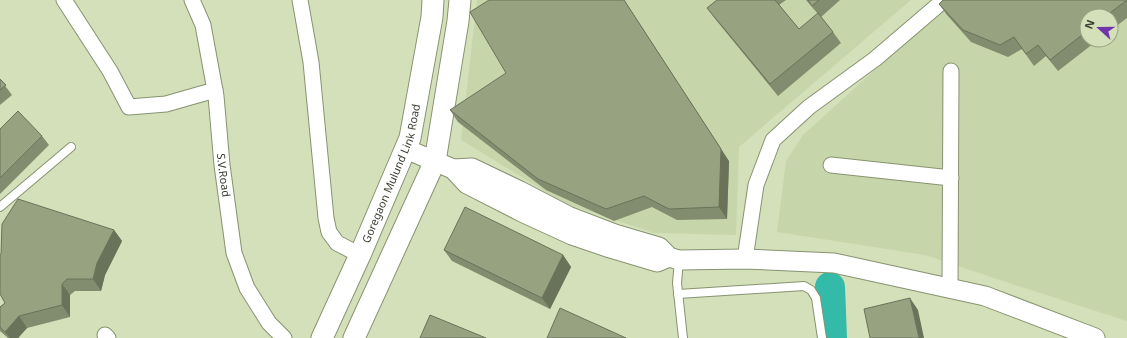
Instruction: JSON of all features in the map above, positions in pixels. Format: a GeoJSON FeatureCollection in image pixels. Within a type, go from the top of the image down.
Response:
{"type":"FeatureCollection","features":[{"type":"Feature","properties":{"kind":"main road","name":"Goregaon Mulund Link Road"},"geometry":{"type":"LineString","coordinates":[[322,338],[360,255],[410,138],[432,17],[433,0]]}},
{"type":"Feature","properties":{"kind":"main road"},"geometry":{"type":"LineString","coordinates":[[354,338],[444,165],[460,0]]}},
{"type":"Feature","properties":{"kind":"street"},"geometry":{"type":"LineString","coordinates":[[64,0],[110,71],[129,107],[166,104],[215,90]]}},
{"type":"Feature","properties":{"kind":"street","name":"S.V.Road"},"geometry":{"type":"LineString","coordinates":[[192,0],[203,24],[215,90],[222,165],[234,253],[246,288],[269,323],[284,338]]}},
{"type":"Feature","properties":{"kind":"street"},"geometry":{"type":"LineString","coordinates":[[300,0],[311,62],[329,232],[337,243],[360,255]]}},
{"type":"Feature","properties":{"kind":"street"},"geometry":{"type":"LineString","coordinates":[[745,259],[756,184],[773,140],[809,107],[876,59],[944,0]]}},
{"type":"Feature","properties":{"kind":"street"},"geometry":{"type":"LineString","coordinates":[[950,289],[951,71]]}},
{"type":"Feature","properties":{"kind":"street"},"geometry":{"type":"LineString","coordinates":[[406,149],[444,165],[472,168],[481,182],[520,191],[612,241],[660,247],[674,258],[745,259],[834,263],[985,296],[1095,338]]}},
{"type":"Feature","properties":{"kind":"street"},"geometry":{"type":"LineString","coordinates":[[831,165],[951,178]]}},
{"type":"Feature","properties":{"kind":"lane"},"geometry":{"type":"LineString","coordinates":[[0,207],[71,147]]}},
{"type":"Feature","properties":{"kind":"lane"},"geometry":{"type":"LineString","coordinates":[[674,258],[683,338]]}},
{"type":"Feature","properties":{"kind":"lane"},"geometry":{"type":"LineString","coordinates":[[678,294],[804,286],[811,290],[816,298],[822,338]]}},
{"type":"Feature","properties":{"kind":"shaded area"},"geometry":{"type":"Polygon","coordinates":[[[477,0],[911,0],[739,147],[736,235],[654,233],[564,203],[461,140],[477,0]]]}},
{"type":"Feature","properties":{"kind":"shaded area"},"geometry":{"type":"Polygon","coordinates":[[[952,0],[1127,0],[1127,321],[925,255],[777,232],[786,161],[803,135],[952,0]]]}},
{"type":"Feature","properties":{"kind":"building"},"geometry":{"type":"Polygon","coordinates":[[[489,0],[624,0],[721,149],[719,207],[669,209],[644,196],[606,209],[538,179],[450,110],[506,73],[470,12],[489,0]]]}},
{"type":"Feature","properties":{"kind":"building"},"geometry":{"type":"Polygon","coordinates":[[[717,0],[775,0],[799,29],[818,13],[833,32],[770,84],[707,8],[717,0]]]}},
{"type":"Feature","properties":{"kind":"building"},"geometry":{"type":"Polygon","coordinates":[[[808,0],[819,0],[812,6],[808,0]]]}},
{"type":"Feature","properties":{"kind":"building"},"geometry":{"type":"Polygon","coordinates":[[[943,0],[1127,0],[1116,8],[1079,8],[1079,37],[1050,60],[1038,45],[1026,54],[1014,37],[1000,45],[963,30],[939,4],[943,0]]]}},
{"type":"Feature","properties":{"kind":"building"},"geometry":{"type":"Polygon","coordinates":[[[0,79],[6,85],[0,90],[0,79]]]}},
{"type":"Feature","properties":{"kind":"building"},"geometry":{"type":"Polygon","coordinates":[[[18,111],[42,136],[0,178],[0,129],[18,111]]]}},
{"type":"Feature","properties":{"kind":"building"},"geometry":{"type":"Polygon","coordinates":[[[18,199],[114,230],[97,263],[93,279],[67,279],[62,284],[62,305],[19,316],[5,332],[0,327],[0,307],[5,303],[0,294],[2,224],[18,199]]]}},
{"type":"Feature","properties":{"kind":"building"},"geometry":{"type":"Polygon","coordinates":[[[465,207],[563,255],[542,298],[444,250],[465,207]]]}},
{"type":"Feature","properties":{"kind":"building"},"geometry":{"type":"Polygon","coordinates":[[[910,298],[919,338],[870,338],[864,309],[910,298]]]}},
{"type":"Feature","properties":{"kind":"building"},"geometry":{"type":"Polygon","coordinates":[[[560,308],[626,338],[547,338],[560,308]]]}},
{"type":"Feature","properties":{"kind":"building"},"geometry":{"type":"Polygon","coordinates":[[[430,315],[486,338],[420,338],[430,315]]]}},
{"type":"Feature","properties":{"kind":"waterway"},"geometry":{"type":"LineString","coordinates":[[830,287],[832,338]]}}]}
